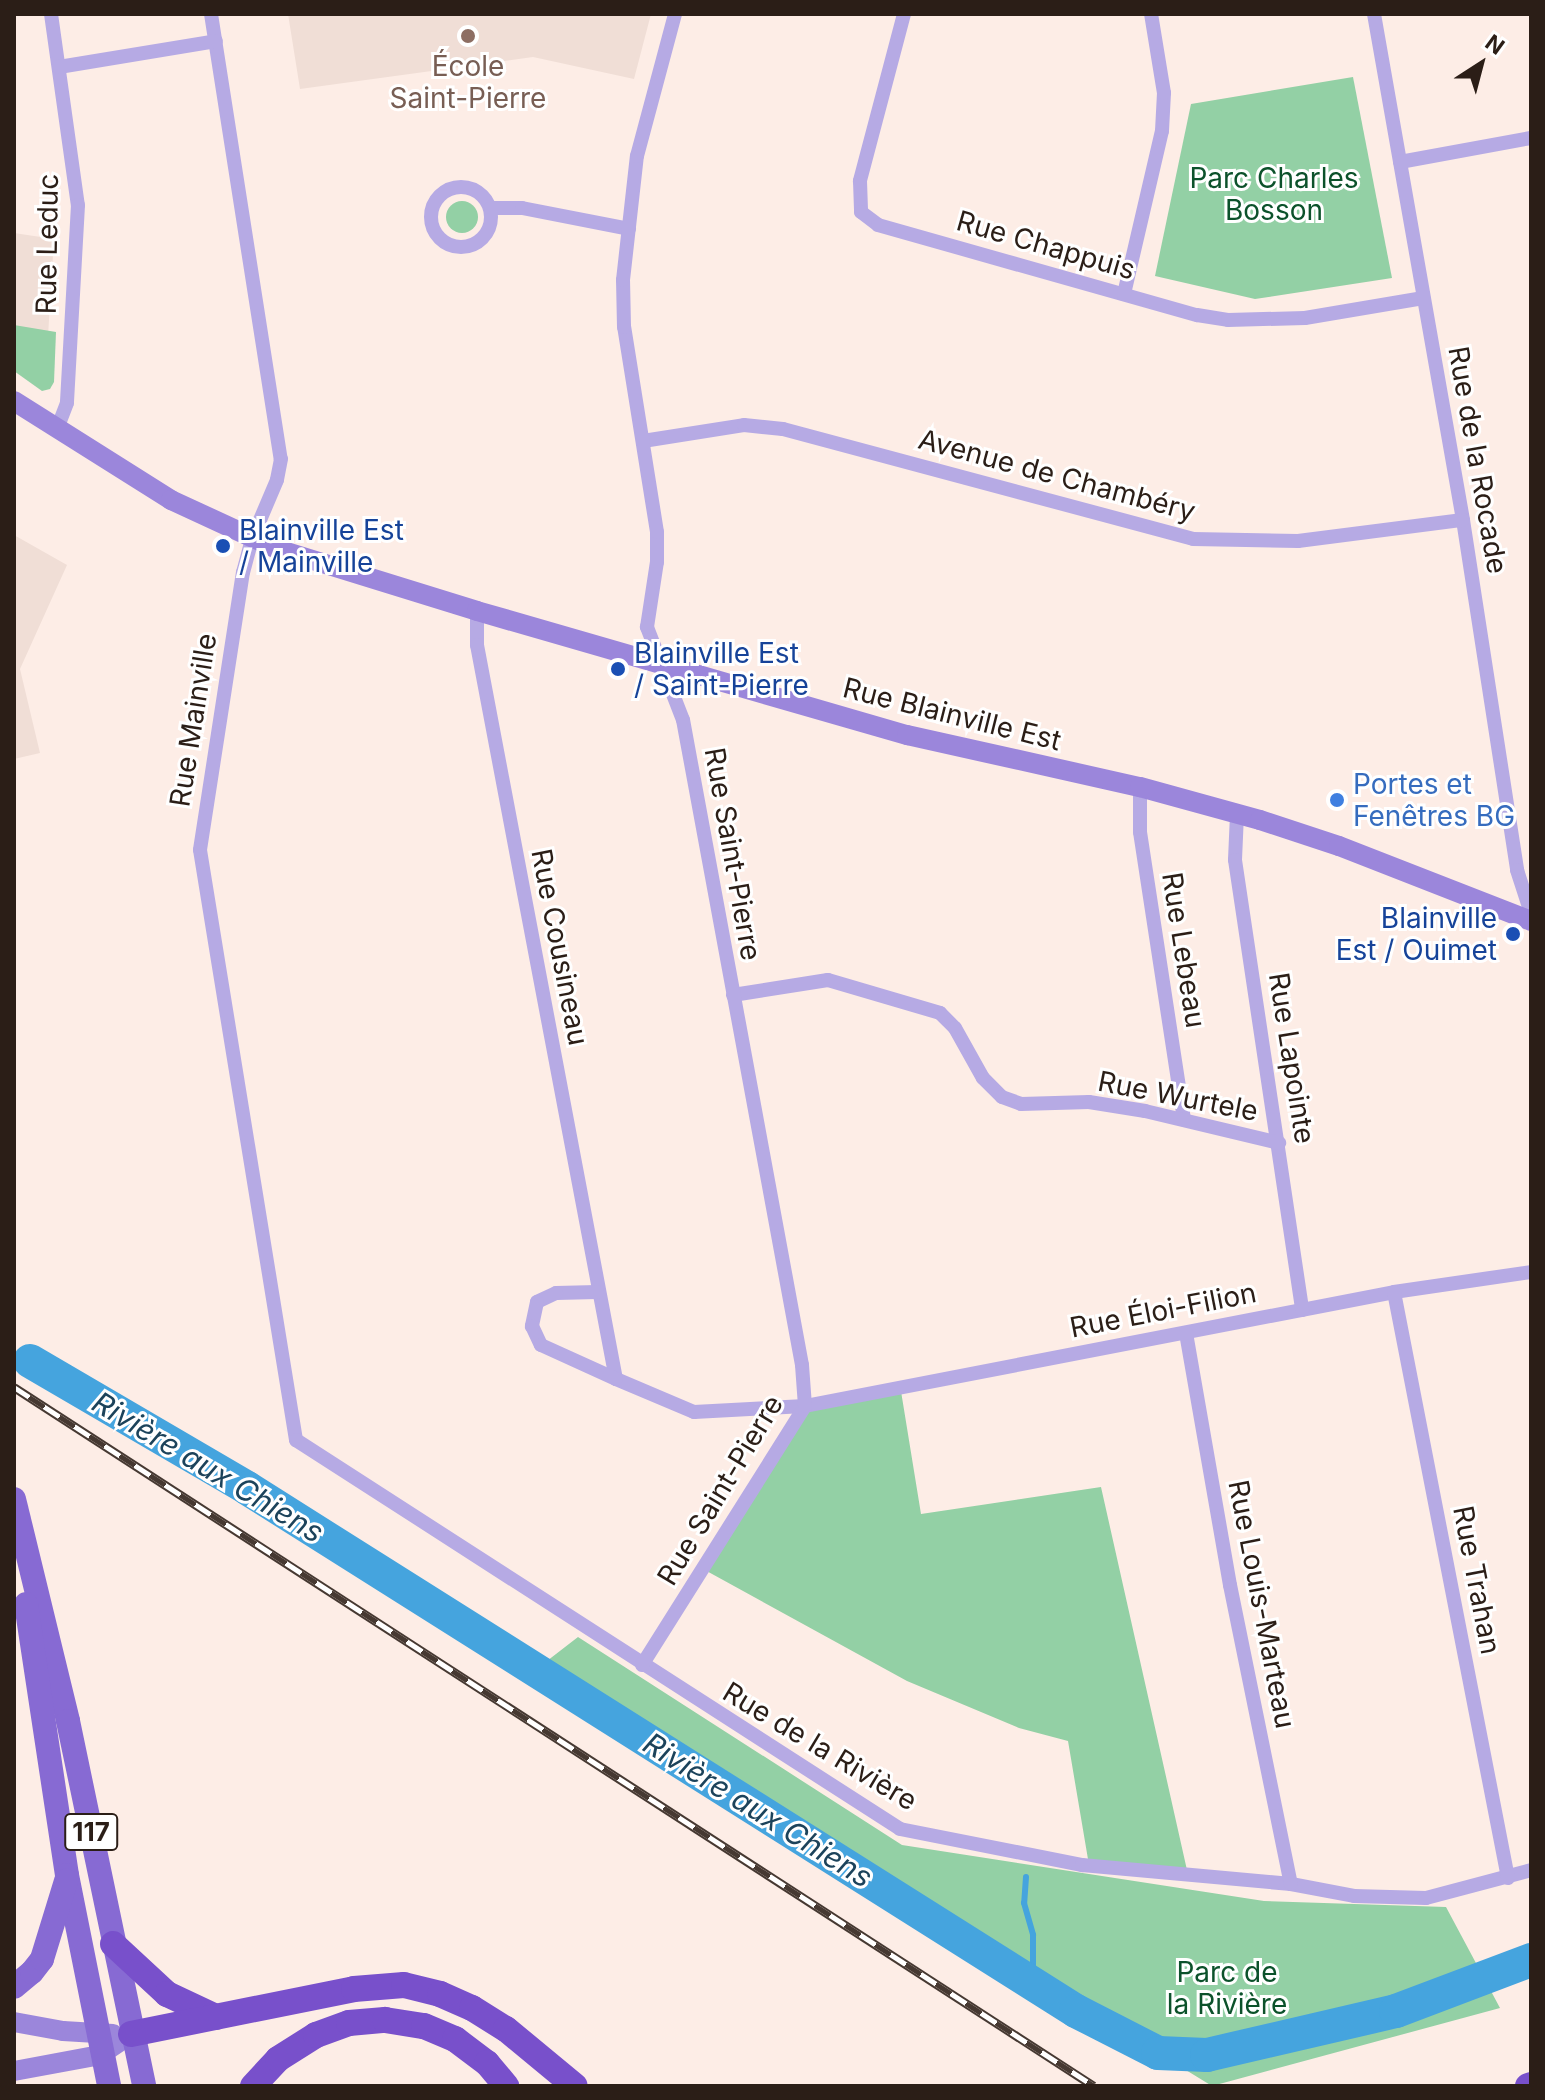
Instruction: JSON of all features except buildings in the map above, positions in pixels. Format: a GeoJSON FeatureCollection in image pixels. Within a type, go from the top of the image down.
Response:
{"type":"FeatureCollection","features":[{"type":"Feature","properties":{"kind":"highway"},"geometry":{"type":"LineString","coordinates":[[113,1944],[162,1991],[216,2017]]}},
{"type":"Feature","properties":{"kind":"highway"},"geometry":{"type":"LineString","coordinates":[[131,2034],[354,1989],[404,1985],[440,1994],[472,2008],[506,2029],[575,2086]]}},
{"type":"Feature","properties":{"kind":"highway"},"geometry":{"type":"LineString","coordinates":[[253,2086],[278,2059],[316,2035],[349,2023],[385,2020],[424,2026],[455,2039],[487,2063],[506,2086]]}},
{"type":"Feature","properties":{"kind":"main road","name":"117"},"geometry":{"type":"LineString","coordinates":[[14,1499],[68,1721],[144,2086]]}},
{"type":"Feature","properties":{"kind":"main road","name":"117"},"geometry":{"type":"LineString","coordinates":[[14,1514],[42,1722],[67,1875]]}},
{"type":"Feature","properties":{"kind":"main road"},"geometry":{"type":"LineString","coordinates":[[14,1987],[32,1972],[46,1951],[67,1875]]}},
{"type":"Feature","properties":{"kind":"main road"},"geometry":{"type":"LineString","coordinates":[[67,1875],[98,2044],[109,2086]]}},
{"type":"Feature","properties":{"kind":"street","name":"Rue Leduc"},"geometry":{"type":"LineString","coordinates":[[51,14],[73,149],[78,219],[67,403],[58,427]]}},
{"type":"Feature","properties":{"kind":"street","name":"Rue Mainville"},"geometry":{"type":"LineString","coordinates":[[211,14],[280,449],[277,480],[252,539],[243,572],[200,850],[296,1440]]}},
{"type":"Feature","properties":{"kind":"street","name":"Rue Saint-Pierre"},"geometry":{"type":"LineString","coordinates":[[642,1665],[805,1406],[802,1365],[680,708],[647,627],[658,547],[623,315],[637,156],[675,14]]}},
{"type":"Feature","properties":{"kind":"street","name":"Rue Chappuis"},"geometry":{"type":"LineString","coordinates":[[904,14],[860,181],[861,212],[878,225],[1228,320],[1305,318],[1423,298]]}},
{"type":"Feature","properties":{"kind":"street"},"geometry":{"type":"LineString","coordinates":[[1124,294],[1162,131],[1164,93],[1151,14]]}},
{"type":"Feature","properties":{"kind":"street","name":"Rue de la Rocade"},"geometry":{"type":"LineString","coordinates":[[1374,14],[1463,520],[1517,870],[1531,913]]}},
{"type":"Feature","properties":{"kind":"street"},"geometry":{"type":"LineString","coordinates":[[59,67],[216,41]]}},
{"type":"Feature","properties":{"kind":"street"},"geometry":{"type":"LineString","coordinates":[[1400,162],[1531,138]]}},
{"type":"Feature","properties":{"kind":"street"},"geometry":{"type":"LineString","coordinates":[[491,208],[488,229],[471,244],[446,242],[432,226],[433,205],[451,189],[477,193],[491,208],[522,208],[629,229]]}},
{"type":"Feature","properties":{"kind":"street","name":"Rue Blainville Est"},"geometry":{"type":"LineString","coordinates":[[14,401],[171,500],[252,539],[477,611],[936,743],[1140,787],[1237,814],[1351,850],[1531,921]]}},
{"type":"Feature","properties":{"kind":"street","name":"Avenue de Chambéry"},"geometry":{"type":"LineString","coordinates":[[643,441],[744,425],[783,429],[1193,539],[1298,541],[1463,520]]}},
{"type":"Feature","properties":{"kind":"street","name":"Rue Cousineau"},"geometry":{"type":"LineString","coordinates":[[477,611],[477,645],[597,1292],[616,1379]]}},
{"type":"Feature","properties":{"kind":"street","name":"Rue Lebeau"},"geometry":{"type":"LineString","coordinates":[[1140,787],[1138,822],[1184,1120]]}},
{"type":"Feature","properties":{"kind":"street","name":"Rue Lapointe"},"geometry":{"type":"LineString","coordinates":[[1237,814],[1235,860],[1302,1310]]}},
{"type":"Feature","properties":{"kind":"street","name":"Rue Wurtele"},"geometry":{"type":"LineString","coordinates":[[733,995],[828,980],[940,1013],[955,1028],[983,1078],[1002,1097],[1021,1104],[1089,1102],[1184,1120],[1279,1143]]}},
{"type":"Feature","properties":{"kind":"street","name":"Rue Éloi-Filion"},"geometry":{"type":"LineString","coordinates":[[805,1406],[1394,1292],[1531,1272]]}},
{"type":"Feature","properties":{"kind":"street"},"geometry":{"type":"LineString","coordinates":[[597,1292],[556,1293],[537,1302],[532,1326],[541,1345],[694,1412],[805,1406]]}},
{"type":"Feature","properties":{"kind":"street","name":"Rue Trahan"},"geometry":{"type":"LineString","coordinates":[[1394,1292],[1508,1878]]}},
{"type":"Feature","properties":{"kind":"street","name":"Rue Louis-Marteau"},"geometry":{"type":"LineString","coordinates":[[1186,1333],[1230,1585],[1291,1884]]}},
{"type":"Feature","properties":{"kind":"street","name":"Rue de la Rivière"},"geometry":{"type":"LineString","coordinates":[[296,1440],[900,1829],[1082,1865],[1291,1884],[1354,1896],[1426,1898],[1531,1870]]}},
{"type":"Feature","properties":{"kind":"street"},"geometry":{"type":"LineString","coordinates":[[14,2022],[98,2044]]}},
{"type":"Feature","properties":{"kind":"street"},"geometry":{"type":"LineString","coordinates":[[14,2071],[131,2034]]}},
{"type":"Feature","properties":{"kind":"shaded area","name":"École Saint-Pierre"},"geometry":{"type":"Polygon","coordinates":[[[288,14],[651,14],[634,79],[533,57],[300,89],[288,14]]]}},
{"type":"Feature","properties":{"kind":"shaded area"},"geometry":{"type":"Polygon","coordinates":[[[14,233],[54,239],[45,385],[14,362],[14,233]]]}},
{"type":"Feature","properties":{"kind":"shaded area"},"geometry":{"type":"Polygon","coordinates":[[[14,535],[67,565],[20,669],[40,753],[14,759],[14,535]]]}},
{"type":"Feature","properties":{"kind":"green space","name":"Parc Charles Bosson"},"geometry":{"type":"Polygon","coordinates":[[[1353,77],[1392,278],[1255,299],[1155,276],[1191,104],[1353,77]]]}},
{"type":"Feature","properties":{"kind":"green space"},"geometry":{"type":"Polygon","coordinates":[[[462,201],[474,205],[478,217],[474,229],[462,233],[450,229],[446,217],[450,205],[462,201]]]}},
{"type":"Feature","properties":{"kind":"green space"},"geometry":{"type":"Polygon","coordinates":[[[14,325],[56,332],[54,382],[50,389],[42,391],[14,371],[14,325]]]}},
{"type":"Feature","properties":{"kind":"green space","name":"Parc de la Rivière"},"geometry":{"type":"Polygon","coordinates":[[[900,1385],[921,1514],[1101,1487],[1189,1879],[1090,1871],[1068,1741],[1019,1728],[907,1681],[703,1569],[805,1406],[900,1385]]]}},
{"type":"Feature","properties":{"kind":"green space","name":"Parc de la Rivière"},"geometry":{"type":"Polygon","coordinates":[[[578,1637],[902,1845],[1264,1901],[1446,1907],[1500,2008],[1212,2086],[534,1671],[578,1637]]]}},
{"type":"Feature","properties":{"kind":"waterway","name":"Rivière aux Chiens"},"geometry":{"type":"LineString","coordinates":[[30,1361],[247,1488],[1076,2011],[1158,2053],[1207,2055],[1396,2011],[1531,1960]]}},
{"type":"Feature","properties":{"kind":"waterway"},"geometry":{"type":"LineString","coordinates":[[1026,1877],[1024,1903],[1033,1935],[1033,1984]]}},
{"type":"Feature","properties":{"kind":"railway"},"geometry":{"type":"LineString","coordinates":[[14,1387],[1094,2086]]}},
{"type":"Feature","properties":{"kind":"place","name":"École Saint-Pierre"},"geometry":{"type":"Point","coordinates":[468,36]}},
{"type":"Feature","properties":{"kind":"place","name":"Blainville Est / Mainville"},"geometry":{"type":"Point","coordinates":[223,546]}},
{"type":"Feature","properties":{"kind":"place","name":"Blainville Est / Saint-Pierre"},"geometry":{"type":"Point","coordinates":[618,669]}},
{"type":"Feature","properties":{"kind":"place","name":"Portes et Fenêtres BG"},"geometry":{"type":"Point","coordinates":[1337,800]}},
{"type":"Feature","properties":{"kind":"place","name":"Blainville Est / Ouimet"},"geometry":{"type":"Point","coordinates":[1513,934]}}]}
